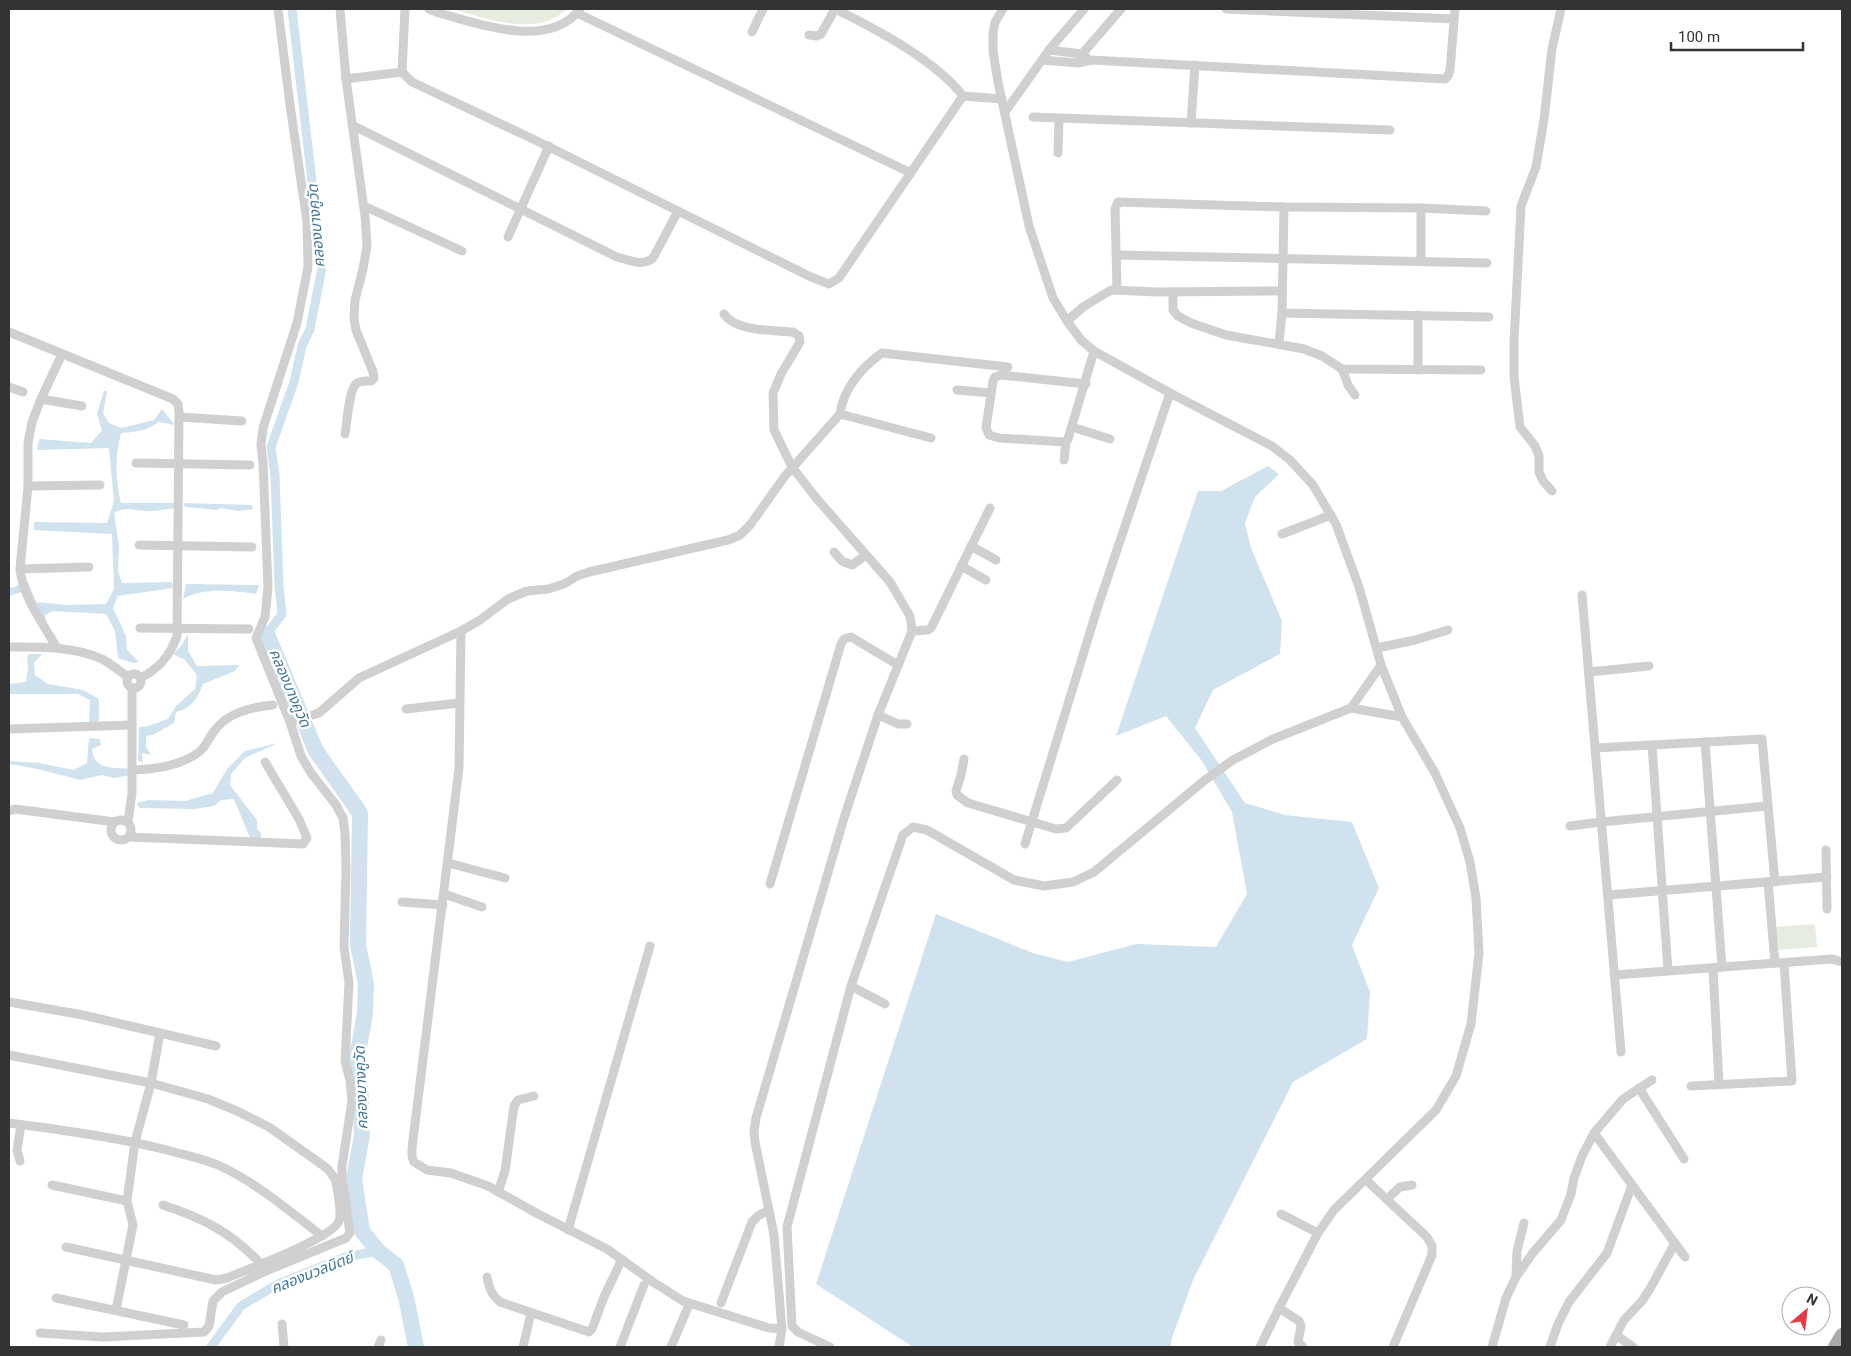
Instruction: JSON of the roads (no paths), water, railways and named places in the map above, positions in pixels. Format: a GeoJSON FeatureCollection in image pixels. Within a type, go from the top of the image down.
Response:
{"type":"FeatureCollection","features":[{"type":"Feature","properties":{"kind":"main road"},"geometry":{"type":"LineString","coordinates":[[1835,1347],[1842,1335]]}},
{"type":"Feature","properties":{"kind":"street"},"geometry":{"type":"LineString","coordinates":[[40,1333],[103,1337],[204,1332],[209,1326],[213,1301],[222,1292],[266,1271],[346,1238],[350,1233],[342,1166],[352,1102],[350,1080],[345,1061],[349,983],[344,947],[346,834],[343,818],[336,805],[311,773],[301,756],[293,722],[256,638],[265,617],[268,587],[261,445],[262,428],[297,323],[308,267],[307,222],[278,9]]}},
{"type":"Feature","properties":{"kind":"street"},"geometry":{"type":"LineString","coordinates":[[340,9],[346,79],[364,206],[367,246],[354,300],[354,319],[356,330],[374,372],[374,378],[371,381],[357,383],[352,390],[345,434]]}},
{"type":"Feature","properties":{"kind":"street"},"geometry":{"type":"LineString","coordinates":[[405,9],[402,72],[412,82],[549,146],[811,277],[829,284],[840,278],[963,96]]}},
{"type":"Feature","properties":{"kind":"street"},"geometry":{"type":"LineString","coordinates":[[430,9],[503,30],[537,32],[566,22],[579,11],[911,173]]}},
{"type":"Feature","properties":{"kind":"street"},"geometry":{"type":"LineString","coordinates":[[752,32],[763,9]]}},
{"type":"Feature","properties":{"kind":"street"},"geometry":{"type":"LineString","coordinates":[[809,35],[818,36],[821,34],[835,9],[867,24],[916,55],[956,87],[963,96],[1002,99]]}},
{"type":"Feature","properties":{"kind":"street"},"geometry":{"type":"LineString","coordinates":[[1003,9],[993,33],[1002,99],[1030,226],[1053,298],[1081,340],[1094,351],[1272,446],[1290,460],[1313,485],[1336,524],[1358,586],[1382,665],[1402,717],[1435,773],[1460,828],[1470,862],[1476,898],[1479,953],[1471,1024],[1456,1076],[1436,1110],[1334,1210],[1318,1233],[1260,1347]]}},
{"type":"Feature","properties":{"kind":"street"},"geometry":{"type":"LineString","coordinates":[[1005,112],[1049,50],[1084,9]]}},
{"type":"Feature","properties":{"kind":"street"},"geometry":{"type":"LineString","coordinates":[[1042,60],[1080,58],[1121,9]]}},
{"type":"Feature","properties":{"kind":"street"},"geometry":{"type":"LineString","coordinates":[[1226,9],[1454,19]]}},
{"type":"Feature","properties":{"kind":"street"},"geometry":{"type":"LineString","coordinates":[[1049,50],[1090,60],[1445,79],[1450,70],[1455,9]]}},
{"type":"Feature","properties":{"kind":"street"},"geometry":{"type":"LineString","coordinates":[[1552,491],[1543,482],[1539,472],[1539,456],[1535,446],[1520,427],[1514,377],[1514,342],[1521,206],[1533,175],[1544,119],[1552,49],[1561,9]]}},
{"type":"Feature","properties":{"kind":"street"},"geometry":{"type":"LineString","coordinates":[[1192,124],[1195,66]]}},
{"type":"Feature","properties":{"kind":"street"},"geometry":{"type":"LineString","coordinates":[[346,79],[402,72]]}},
{"type":"Feature","properties":{"kind":"street"},"geometry":{"type":"LineString","coordinates":[[1033,117],[1390,130]]}},
{"type":"Feature","properties":{"kind":"street"},"geometry":{"type":"LineString","coordinates":[[1058,153],[1059,118]]}},
{"type":"Feature","properties":{"kind":"street"},"geometry":{"type":"LineString","coordinates":[[352,125],[617,257],[640,263],[648,262],[653,258],[678,211]]}},
{"type":"Feature","properties":{"kind":"street"},"geometry":{"type":"LineString","coordinates":[[508,238],[549,146]]}},
{"type":"Feature","properties":{"kind":"street"},"geometry":{"type":"LineString","coordinates":[[1114,289],[1116,255],[1115,209],[1118,202],[1486,211]]}},
{"type":"Feature","properties":{"kind":"street"},"geometry":{"type":"LineString","coordinates":[[364,206],[462,251]]}},
{"type":"Feature","properties":{"kind":"street"},"geometry":{"type":"LineString","coordinates":[[1279,343],[1282,313],[1284,207]]}},
{"type":"Feature","properties":{"kind":"street"},"geometry":{"type":"LineString","coordinates":[[1421,208],[1421,261]]}},
{"type":"Feature","properties":{"kind":"street"},"geometry":{"type":"LineString","coordinates":[[1116,255],[1487,264]]}},
{"type":"Feature","properties":{"kind":"street"},"geometry":{"type":"LineString","coordinates":[[1067,321],[1092,301],[1114,289],[1173,292],[1282,291]]}},
{"type":"Feature","properties":{"kind":"street"},"geometry":{"type":"LineString","coordinates":[[1173,292],[1173,310],[1178,316],[1191,323],[1226,335],[1304,349],[1322,356],[1342,369],[1481,370]]}},
{"type":"Feature","properties":{"kind":"street"},"geometry":{"type":"LineString","coordinates":[[1282,313],[1488,317]]}},
{"type":"Feature","properties":{"kind":"street"},"geometry":{"type":"LineString","coordinates":[[724,314],[727,319],[742,326],[793,332],[799,336],[800,342],[780,374],[773,394],[774,430],[791,465],[817,499],[890,582],[910,616],[912,631],[878,715],[844,818],[756,1118],[755,1142],[774,1235],[782,1329],[779,1347]]}},
{"type":"Feature","properties":{"kind":"street"},"geometry":{"type":"LineString","coordinates":[[1418,315],[1418,370]]}},
{"type":"Feature","properties":{"kind":"street"},"geometry":{"type":"LineString","coordinates":[[9,332],[173,400],[179,408],[177,636],[172,649],[161,664],[140,678]]}},
{"type":"Feature","properties":{"kind":"street"},"geometry":{"type":"LineString","coordinates":[[1064,460],[1066,442],[1086,384],[1094,351]]}},
{"type":"Feature","properties":{"kind":"street"},"geometry":{"type":"LineString","coordinates":[[293,722],[319,713],[360,678],[462,631],[480,620],[508,598],[527,591],[548,589],[589,572],[728,540],[740,535],[750,525],[791,465],[840,414],[844,397],[852,382],[882,353],[1008,368]]}},
{"type":"Feature","properties":{"kind":"street"},"geometry":{"type":"LineString","coordinates":[[57,648],[30,603],[22,582],[20,568],[28,486],[28,443],[32,422],[62,354]]}},
{"type":"Feature","properties":{"kind":"street"},"geometry":{"type":"LineString","coordinates":[[1342,369],[1348,385],[1355,395]]}},
{"type":"Feature","properties":{"kind":"street"},"geometry":{"type":"LineString","coordinates":[[1066,442],[999,438],[989,435],[986,428],[993,381],[997,375],[1086,384]]}},
{"type":"Feature","properties":{"kind":"street"},"geometry":{"type":"LineString","coordinates":[[9,387],[23,392]]}},
{"type":"Feature","properties":{"kind":"street"},"geometry":{"type":"LineString","coordinates":[[957,390],[991,393]]}},
{"type":"Feature","properties":{"kind":"street"},"geometry":{"type":"LineString","coordinates":[[1026,844],[1098,606],[1170,393]]}},
{"type":"Feature","properties":{"kind":"street"},"geometry":{"type":"LineString","coordinates":[[41,398],[82,406]]}},
{"type":"Feature","properties":{"kind":"street"},"geometry":{"type":"LineString","coordinates":[[840,414],[931,438]]}},
{"type":"Feature","properties":{"kind":"street"},"geometry":{"type":"LineString","coordinates":[[179,417],[242,421]]}},
{"type":"Feature","properties":{"kind":"street"},"geometry":{"type":"LineString","coordinates":[[1072,427],[1110,439]]}},
{"type":"Feature","properties":{"kind":"street"},"geometry":{"type":"LineString","coordinates":[[136,463],[250,465]]}},
{"type":"Feature","properties":{"kind":"street"},"geometry":{"type":"LineString","coordinates":[[28,486],[100,485]]}},
{"type":"Feature","properties":{"kind":"street"},"geometry":{"type":"LineString","coordinates":[[912,631],[928,630],[931,628],[990,508]]}},
{"type":"Feature","properties":{"kind":"street"},"geometry":{"type":"LineString","coordinates":[[1282,534],[1331,515]]}},
{"type":"Feature","properties":{"kind":"street"},"geometry":{"type":"LineString","coordinates":[[139,545],[252,547]]}},
{"type":"Feature","properties":{"kind":"street"},"geometry":{"type":"LineString","coordinates":[[971,546],[996,560]]}},
{"type":"Feature","properties":{"kind":"street"},"geometry":{"type":"LineString","coordinates":[[834,552],[842,560],[852,565],[866,555]]}},
{"type":"Feature","properties":{"kind":"street"},"geometry":{"type":"LineString","coordinates":[[961,566],[986,580]]}},
{"type":"Feature","properties":{"kind":"street"},"geometry":{"type":"LineString","coordinates":[[20,568],[89,567]]}},
{"type":"Feature","properties":{"kind":"street"},"geometry":{"type":"LineString","coordinates":[[1582,595],[1621,1052]]}},
{"type":"Feature","properties":{"kind":"street"},"geometry":{"type":"LineString","coordinates":[[140,628],[249,629]]}},
{"type":"Feature","properties":{"kind":"street"},"geometry":{"type":"LineString","coordinates":[[1377,648],[1415,640],[1448,630]]}},
{"type":"Feature","properties":{"kind":"street"},"geometry":{"type":"LineString","coordinates":[[462,631],[459,768],[412,1157],[414,1162],[420,1167],[470,1179],[498,1192],[607,1249],[653,1282],[683,1300],[769,1328],[782,1329]]}},
{"type":"Feature","properties":{"kind":"street"},"geometry":{"type":"LineString","coordinates":[[770,884],[844,638],[850,637],[898,665]]}},
{"type":"Feature","properties":{"kind":"street"},"geometry":{"type":"LineString","coordinates":[[9,647],[57,648],[85,653],[104,660],[128,677]]}},
{"type":"Feature","properties":{"kind":"street"},"geometry":{"type":"LineString","coordinates":[[1351,708],[1382,665]]}},
{"type":"Feature","properties":{"kind":"street"},"geometry":{"type":"LineString","coordinates":[[1588,672],[1648,666]]}},
{"type":"Feature","properties":{"kind":"street"},"geometry":{"type":"LineString","coordinates":[[128,677],[135,674],[140,678]]}},
{"type":"Feature","properties":{"kind":"street"},"geometry":{"type":"LineString","coordinates":[[128,677],[128,684],[132,688],[132,725],[139,770],[132,793],[128,822],[131,832],[129,837]]}},
{"type":"Feature","properties":{"kind":"street"},"geometry":{"type":"LineString","coordinates":[[132,688],[140,684],[140,678]]}},
{"type":"Feature","properties":{"kind":"street"},"geometry":{"type":"LineString","coordinates":[[406,709],[459,703]]}},
{"type":"Feature","properties":{"kind":"street"},"geometry":{"type":"LineString","coordinates":[[139,770],[175,765],[188,759],[201,750],[216,728],[228,718],[256,707],[274,705]]}},
{"type":"Feature","properties":{"kind":"street"},"geometry":{"type":"LineString","coordinates":[[830,1347],[798,1332],[792,1326],[788,1227],[852,986],[903,835],[913,827],[927,830],[1014,880],[1044,886],[1073,882],[1094,872],[1232,760],[1273,739],[1351,708],[1402,717]]}},
{"type":"Feature","properties":{"kind":"street"},"geometry":{"type":"LineString","coordinates":[[878,715],[898,724],[907,724]]}},
{"type":"Feature","properties":{"kind":"street"},"geometry":{"type":"LineString","coordinates":[[9,729],[132,725]]}},
{"type":"Feature","properties":{"kind":"street"},"geometry":{"type":"LineString","coordinates":[[1595,748],[1762,739],[1772,882],[1792,1081],[1691,1086]]}},
{"type":"Feature","properties":{"kind":"street"},"geometry":{"type":"LineString","coordinates":[[1705,742],[1716,886],[1719,1084]]}},
{"type":"Feature","properties":{"kind":"street"},"geometry":{"type":"LineString","coordinates":[[1652,745],[1668,971]]}},
{"type":"Feature","properties":{"kind":"street"},"geometry":{"type":"LineString","coordinates":[[964,759],[956,791],[957,795],[968,803],[1056,829],[1066,828],[1117,780]]}},
{"type":"Feature","properties":{"kind":"street"},"geometry":{"type":"LineString","coordinates":[[115,822],[111,831],[114,837],[119,840],[129,837],[303,844],[307,838],[299,819],[264,762]]}},
{"type":"Feature","properties":{"kind":"street"},"geometry":{"type":"LineString","coordinates":[[1570,826],[1767,806]]}},
{"type":"Feature","properties":{"kind":"street"},"geometry":{"type":"LineString","coordinates":[[9,812],[15,809],[128,822]]}},
{"type":"Feature","properties":{"kind":"street"},"geometry":{"type":"LineString","coordinates":[[1826,850],[1827,909]]}},
{"type":"Feature","properties":{"kind":"street"},"geometry":{"type":"LineString","coordinates":[[448,863],[505,878]]}},
{"type":"Feature","properties":{"kind":"street"},"geometry":{"type":"LineString","coordinates":[[1608,896],[1827,877]]}},
{"type":"Feature","properties":{"kind":"street"},"geometry":{"type":"LineString","coordinates":[[444,894],[482,908]]}},
{"type":"Feature","properties":{"kind":"street"},"geometry":{"type":"LineString","coordinates":[[402,902],[443,905]]}},
{"type":"Feature","properties":{"kind":"street"},"geometry":{"type":"LineString","coordinates":[[568,1230],[650,946]]}},
{"type":"Feature","properties":{"kind":"street"},"geometry":{"type":"LineString","coordinates":[[1614,975],[1832,959],[1842,962]]}},
{"type":"Feature","properties":{"kind":"street"},"geometry":{"type":"LineString","coordinates":[[852,986],[885,1004]]}},
{"type":"Feature","properties":{"kind":"street"},"geometry":{"type":"LineString","coordinates":[[9,1002],[83,1015],[216,1046]]}},
{"type":"Feature","properties":{"kind":"street"},"geometry":{"type":"LineString","coordinates":[[116,1310],[133,1225],[127,1201],[135,1142],[151,1083],[160,1033]]}},
{"type":"Feature","properties":{"kind":"street"},"geometry":{"type":"LineString","coordinates":[[9,1055],[151,1083],[208,1099],[237,1110],[269,1128],[328,1169],[335,1179],[340,1215],[336,1227],[322,1236],[226,1278],[216,1280],[66,1247]]}},
{"type":"Feature","properties":{"kind":"street"},"geometry":{"type":"LineString","coordinates":[[1492,1347],[1506,1298],[1516,1277],[1532,1254],[1562,1220],[1582,1156],[1594,1133],[1623,1099],[1652,1080]]}},
{"type":"Feature","properties":{"kind":"street"},"geometry":{"type":"LineString","coordinates":[[1639,1088],[1684,1159]]}},
{"type":"Feature","properties":{"kind":"street"},"geometry":{"type":"LineString","coordinates":[[498,1192],[504,1171],[514,1106],[518,1100],[534,1096]]}},
{"type":"Feature","properties":{"kind":"street"},"geometry":{"type":"LineString","coordinates":[[9,1123],[135,1142],[199,1158],[219,1166],[274,1200],[322,1236]]}},
{"type":"Feature","properties":{"kind":"street"},"geometry":{"type":"LineString","coordinates":[[20,1161],[17,1150],[21,1125]]}},
{"type":"Feature","properties":{"kind":"street"},"geometry":{"type":"LineString","coordinates":[[1594,1133],[1685,1257]]}},
{"type":"Feature","properties":{"kind":"street"},"geometry":{"type":"LineString","coordinates":[[1366,1180],[1427,1237],[1432,1246],[1432,1255],[1393,1347]]}},
{"type":"Feature","properties":{"kind":"street"},"geometry":{"type":"LineString","coordinates":[[52,1185],[127,1201]]}},
{"type":"Feature","properties":{"kind":"street"},"geometry":{"type":"LineString","coordinates":[[1387,1199],[1400,1187],[1412,1185]]}},
{"type":"Feature","properties":{"kind":"street"},"geometry":{"type":"LineString","coordinates":[[1550,1347],[1568,1302],[1607,1253],[1632,1185]]}},
{"type":"Feature","properties":{"kind":"street"},"geometry":{"type":"LineString","coordinates":[[163,1205],[203,1220],[235,1239],[261,1264]]}},
{"type":"Feature","properties":{"kind":"street"},"geometry":{"type":"LineString","coordinates":[[721,1303],[752,1222],[768,1210]]}},
{"type":"Feature","properties":{"kind":"street"},"geometry":{"type":"LineString","coordinates":[[1281,1214],[1318,1233]]}},
{"type":"Feature","properties":{"kind":"street"},"geometry":{"type":"LineString","coordinates":[[1516,1277],[1517,1251],[1524,1224]]}},
{"type":"Feature","properties":{"kind":"street"},"geometry":{"type":"LineString","coordinates":[[1610,1347],[1624,1320],[1642,1301],[1651,1287],[1675,1243]]}},
{"type":"Feature","properties":{"kind":"street"},"geometry":{"type":"LineString","coordinates":[[487,1277],[489,1289],[500,1302],[589,1332],[622,1259]]}},
{"type":"Feature","properties":{"kind":"street"},"geometry":{"type":"LineString","coordinates":[[620,1347],[644,1285]]}},
{"type":"Feature","properties":{"kind":"street"},"geometry":{"type":"LineString","coordinates":[[56,1298],[184,1325]]}},
{"type":"Feature","properties":{"kind":"street"},"geometry":{"type":"LineString","coordinates":[[671,1347],[688,1307]]}},
{"type":"Feature","properties":{"kind":"street"},"geometry":{"type":"LineString","coordinates":[[1279,1308],[1299,1321],[1301,1326],[1298,1342],[1302,1347]]}},
{"type":"Feature","properties":{"kind":"street"},"geometry":{"type":"LineString","coordinates":[[523,1347],[531,1313]]}},
{"type":"Feature","properties":{"kind":"street"},"geometry":{"type":"LineString","coordinates":[[282,1324],[284,1347]]}},
{"type":"Feature","properties":{"kind":"street"},"geometry":{"type":"LineString","coordinates":[[1616,1335],[1633,1347]]}},
{"type":"Feature","properties":{"kind":"water"},"geometry":{"type":"Polygon","coordinates":[[[104,391],[107,391],[103,413],[109,423],[121,428],[154,420],[162,409],[175,425],[159,422],[145,429],[121,433],[119,442],[117,477],[121,503],[173,503],[175,508],[157,511],[126,509],[114,513],[119,546],[118,571],[122,583],[172,582],[173,588],[118,596],[113,608],[126,636],[127,650],[139,662],[133,663],[118,658],[115,631],[106,614],[53,611],[45,615],[48,631],[22,592],[9,596],[9,586],[11,588],[28,582],[36,602],[67,605],[106,604],[114,589],[112,534],[34,530],[34,522],[107,523],[114,501],[109,448],[37,450],[39,439],[91,443],[102,430],[97,414],[104,391]]]}},
{"type":"Feature","properties":{"kind":"water"},"geometry":{"type":"Polygon","coordinates":[[[1268,466],[1279,474],[1255,497],[1245,523],[1251,548],[1282,621],[1280,654],[1213,690],[1195,728],[1245,803],[1285,815],[1352,822],[1379,888],[1352,945],[1370,992],[1367,1039],[1293,1082],[1193,1280],[1171,1341],[1171,1347],[913,1347],[816,1284],[936,914],[1033,953],[1068,962],[1136,944],[1216,947],[1247,894],[1232,812],[1202,761],[1166,716],[1116,736],[1198,491],[1221,491],[1268,466]]]}},
{"type":"Feature","properties":{"kind":"water"},"geometry":{"type":"Polygon","coordinates":[[[183,503],[252,505],[253,509],[239,511],[220,508],[217,510],[185,507],[183,503]]]}},
{"type":"Feature","properties":{"kind":"water"},"geometry":{"type":"Polygon","coordinates":[[[186,584],[259,585],[256,594],[209,591],[183,599],[186,584]]]}},
{"type":"Feature","properties":{"kind":"water"},"geometry":{"type":"Polygon","coordinates":[[[188,634],[188,651],[197,666],[239,665],[235,671],[203,684],[194,702],[176,712],[174,723],[153,735],[146,736],[146,747],[151,755],[142,753],[143,762],[138,761],[139,727],[168,719],[176,706],[195,689],[197,675],[185,660],[173,654],[182,645],[188,634]]]}},
{"type":"Feature","properties":{"kind":"water"},"geometry":{"type":"Polygon","coordinates":[[[29,654],[42,654],[34,663],[35,675],[48,684],[83,690],[99,699],[99,721],[89,724],[90,700],[78,694],[9,694],[9,684],[26,682],[27,658],[29,654]]]}},
{"type":"Feature","properties":{"kind":"water"},"geometry":{"type":"Polygon","coordinates":[[[89,738],[100,739],[101,745],[92,749],[97,761],[112,768],[131,769],[131,775],[114,778],[102,775],[80,780],[9,764],[9,761],[39,763],[74,770],[87,763],[89,738]]]}},
{"type":"Feature","properties":{"kind":"water"},"geometry":{"type":"Polygon","coordinates":[[[278,743],[245,758],[231,774],[230,785],[257,820],[257,829],[261,833],[261,838],[250,838],[234,799],[221,800],[214,806],[194,809],[139,808],[137,803],[148,800],[185,801],[213,793],[227,769],[245,751],[278,743]]]}},
{"type":"Feature","properties":{"kind":"waterway","name":"คลองบางคูวัด"},"geometry":{"type":"LineString","coordinates":[[267,634],[282,614],[279,585],[275,475],[271,447],[294,382],[302,346],[310,329],[322,268],[292,9]]}},
{"type":"Feature","properties":{"kind":"waterway","name":"คลองบางคูวัด"},"geometry":{"type":"LineString","coordinates":[[267,634],[316,751],[360,813],[358,945],[366,984],[365,1013],[357,1058],[362,1135],[354,1179],[362,1231],[378,1251],[396,1265],[406,1297],[416,1347]]}},
{"type":"Feature","properties":{"kind":"waterway","name":"คลองนวลนิตย์"},"geometry":{"type":"LineString","coordinates":[[211,1347],[241,1306],[278,1284],[345,1257],[378,1251]]}}]}
